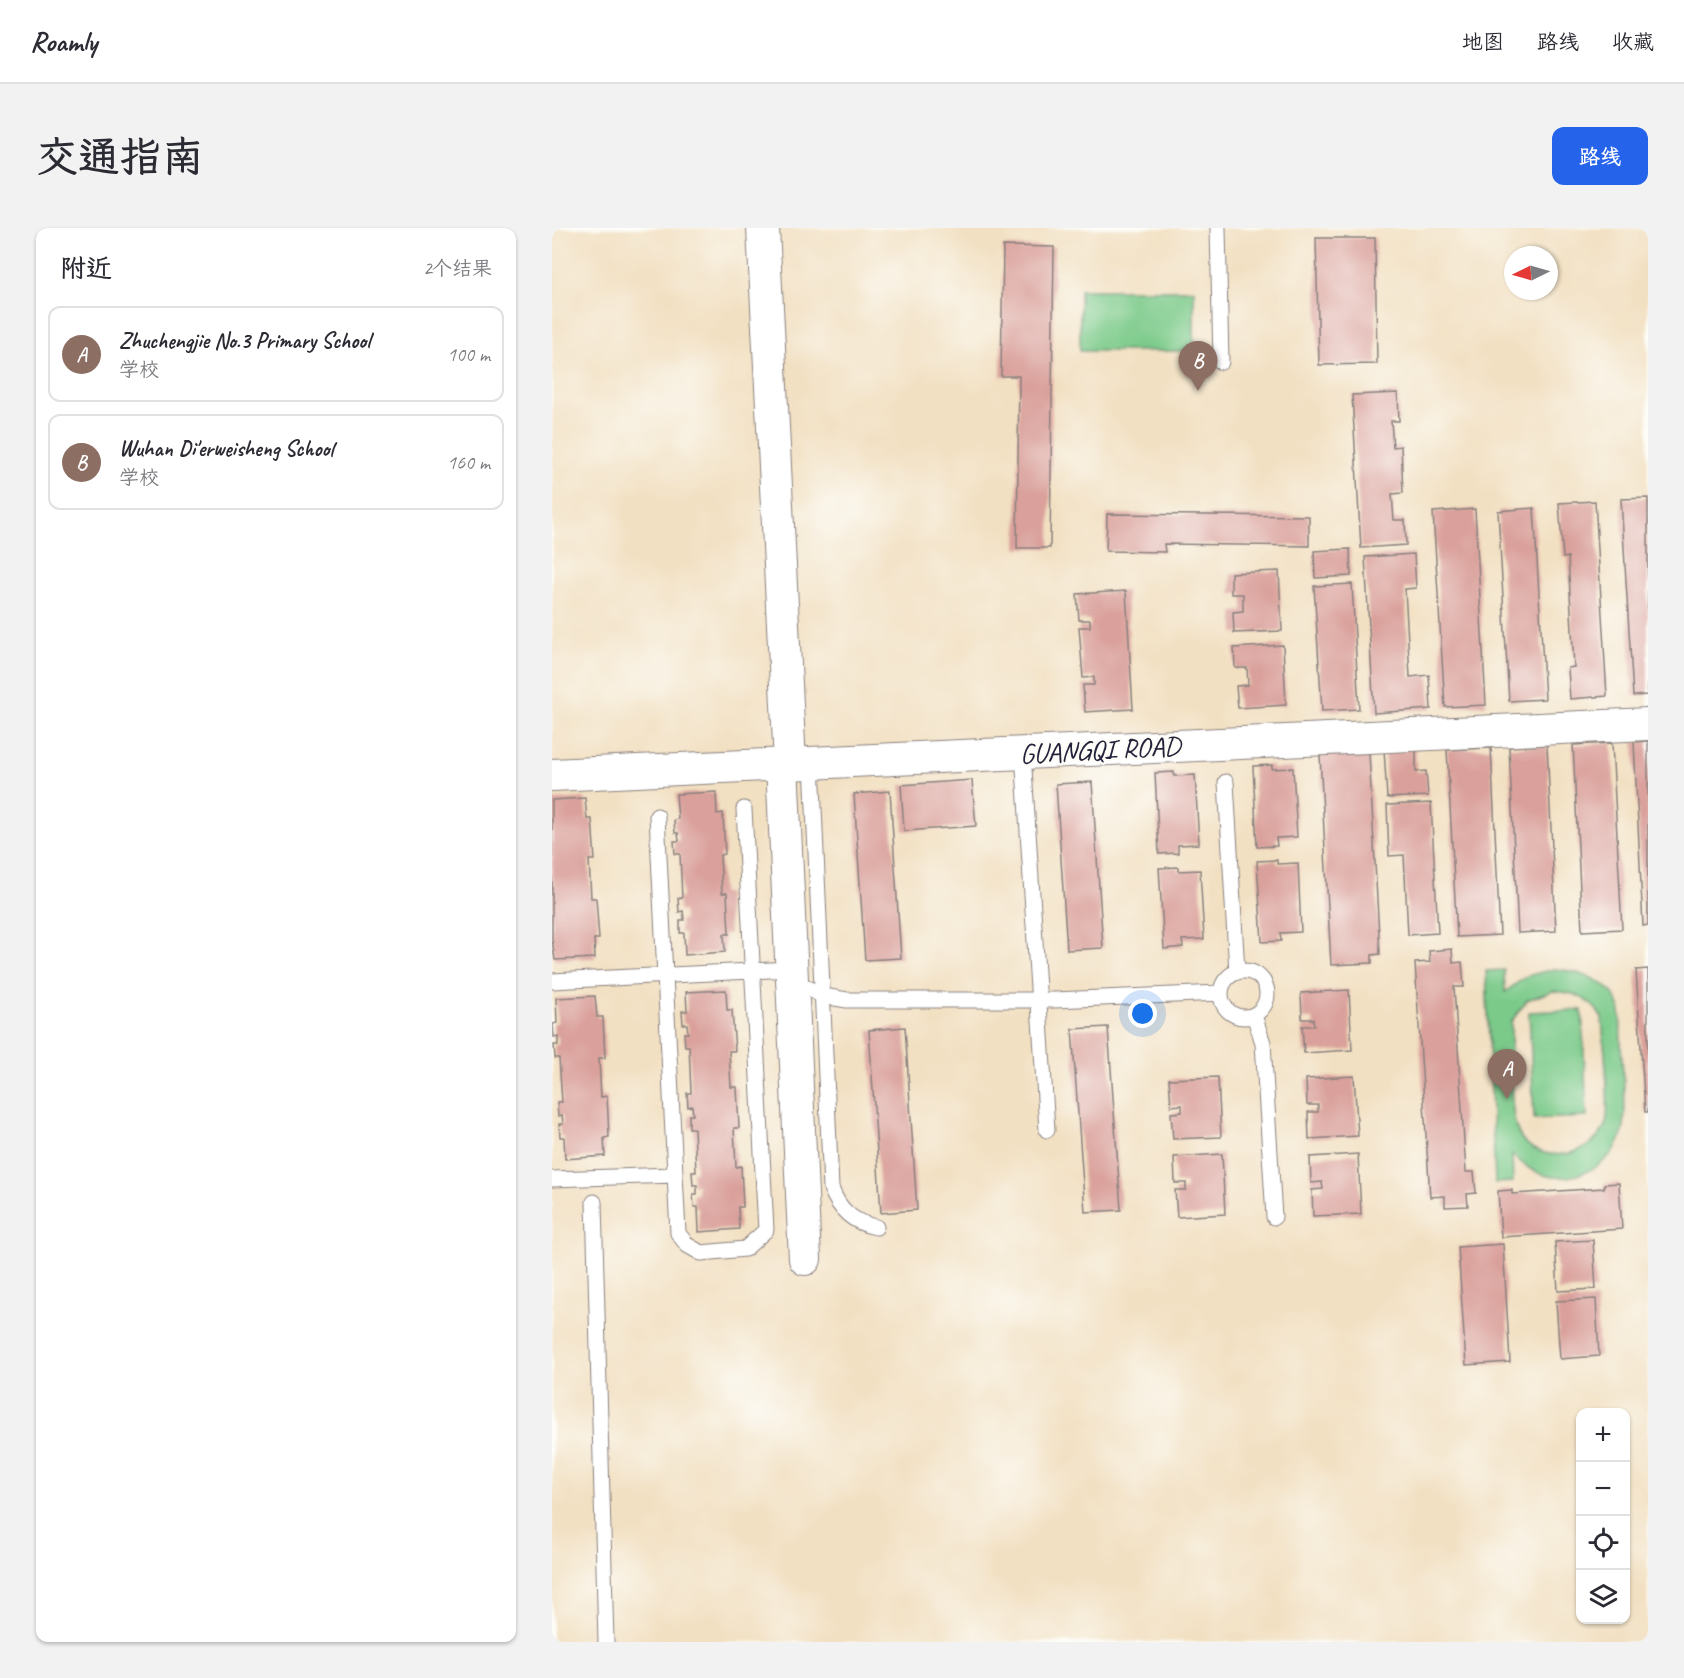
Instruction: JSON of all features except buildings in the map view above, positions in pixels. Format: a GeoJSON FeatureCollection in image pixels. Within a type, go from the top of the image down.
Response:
{"type":"FeatureCollection","features":[{"type":"Feature","properties":{"kind":"street"},"geometry":{"type":"LineString","coordinates":[[764,228],[795,764],[792,975],[805,1259]]}},
{"type":"Feature","properties":{"kind":"street","name":"GUANGQI ROAD"},"geometry":{"type":"LineString","coordinates":[[552,775],[1648,724]]}},
{"type":"Feature","properties":{"kind":"lane"},"geometry":{"type":"LineString","coordinates":[[1218,228],[1221,362]]}},
{"type":"Feature","properties":{"kind":"lane"},"geometry":{"type":"LineString","coordinates":[[1023,753],[1047,1130]]}},
{"type":"Feature","properties":{"kind":"lane"},"geometry":{"type":"LineString","coordinates":[[795,764],[823,996],[831,1188],[840,1208],[848,1215],[866,1225],[876,1227]]}},
{"type":"Feature","properties":{"kind":"lane"},"geometry":{"type":"LineString","coordinates":[[1226,782],[1237,972]]}},
{"type":"Feature","properties":{"kind":"lane"},"geometry":{"type":"LineString","coordinates":[[657,816],[678,1233],[693,1250],[701,1253],[746,1250],[766,1230],[744,809]]}},
{"type":"Feature","properties":{"kind":"lane"},"geometry":{"type":"LineString","coordinates":[[552,981],[752,971],[792,975],[823,996],[848,1000],[1038,1000],[1221,993]]}},
{"type":"Feature","properties":{"kind":"lane"},"geometry":{"type":"LineString","coordinates":[[1237,972],[1252,972],[1266,985],[1266,1004],[1254,1014],[1242,1017],[1233,1015],[1222,1002],[1221,993],[1227,978],[1237,972]]}},
{"type":"Feature","properties":{"kind":"lane"},"geometry":{"type":"LineString","coordinates":[[1254,1014],[1263,1043],[1274,1217]]}},
{"type":"Feature","properties":{"kind":"lane"},"geometry":{"type":"LineString","coordinates":[[552,1179],[675,1175]]}},
{"type":"Feature","properties":{"kind":"lane"},"geometry":{"type":"LineString","coordinates":[[594,1202],[606,1642]]}},
{"type":"Feature","properties":{"kind":"green space"},"geometry":{"type":"Polygon","coordinates":[[[1080,290],[1194,290],[1194,351],[1080,351],[1080,290]]]}},
{"type":"Feature","properties":{"kind":"green space"},"geometry":{"type":"Polygon","coordinates":[[[1554,969],[1573,972],[1601,983],[1615,997],[1620,1015],[1625,1095],[1624,1126],[1621,1138],[1607,1159],[1585,1172],[1560,1177],[1543,1175],[1524,1165],[1512,1155],[1513,1182],[1495,1183],[1486,971],[1504,970],[1505,992],[1527,976],[1554,969]],[[1553,991],[1527,1000],[1511,1022],[1511,1086],[1515,1123],[1521,1138],[1531,1147],[1544,1153],[1559,1154],[1574,1152],[1588,1146],[1599,1136],[1606,1123],[1608,1103],[1602,1017],[1587,1001],[1553,991]]]}},
{"type":"Feature","properties":{"kind":"green space"},"geometry":{"type":"Polygon","coordinates":[[[1582,1010],[1587,1117],[1534,1119],[1529,1012],[1582,1010]]]}},
{"type":"Feature","properties":{"kind":"place","name":"Wuhan Di'erweisheng School"},"geometry":{"type":"Point","coordinates":[1198,391]}},
{"type":"Feature","properties":{"kind":"place","name":"Zhuchengjie No.3 Primary School"},"geometry":{"type":"Point","coordinates":[1507,1099]}}]}
